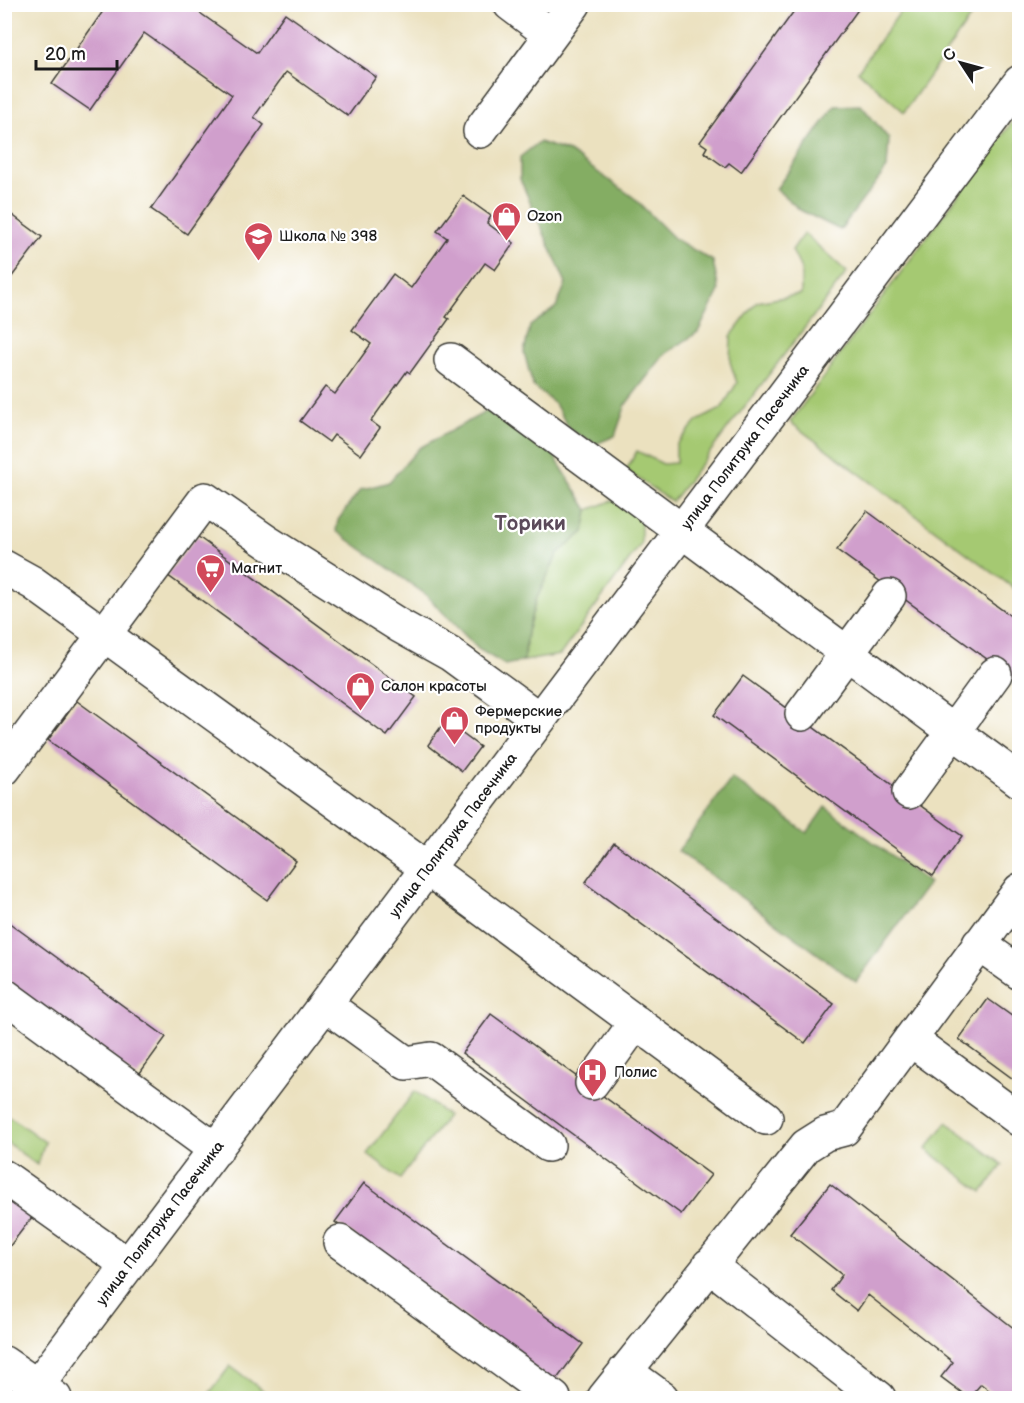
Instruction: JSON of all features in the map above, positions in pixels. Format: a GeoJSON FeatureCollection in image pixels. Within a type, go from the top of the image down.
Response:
{"type":"FeatureCollection","features":[{"type":"Feature","properties":{"kind":"street"},"geometry":{"type":"LineString","coordinates":[[510,4],[551,35]]}},
{"type":"Feature","properties":{"kind":"street"},"geometry":{"type":"LineString","coordinates":[[480,131],[574,4]]}},
{"type":"Feature","properties":{"kind":"street","name":"улица Политрука Пасечника"},"geometry":{"type":"LineString","coordinates":[[46,1392],[128,1265],[1020,82]]}},
{"type":"Feature","properties":{"kind":"street"},"geometry":{"type":"LineString","coordinates":[[451,360],[1020,781]]}},
{"type":"Feature","properties":{"kind":"street"},"geometry":{"type":"LineString","coordinates":[[4,769],[205,498],[267,542],[400,626],[450,654],[539,719]]}},
{"type":"Feature","properties":{"kind":"street"},"geometry":{"type":"LineString","coordinates":[[4,567],[33,583],[428,869],[766,1118]]}},
{"type":"Feature","properties":{"kind":"street"},"geometry":{"type":"LineString","coordinates":[[802,714],[889,596]]}},
{"type":"Feature","properties":{"kind":"street"},"geometry":{"type":"LineString","coordinates":[[909,792],[995,674]]}},
{"type":"Feature","properties":{"kind":"street"},"geometry":{"type":"LineString","coordinates":[[604,1398],[806,1146],[825,1134],[844,1129],[1020,890]]}},
{"type":"Feature","properties":{"kind":"street"},"geometry":{"type":"LineString","coordinates":[[980,944],[1020,973]]}},
{"type":"Feature","properties":{"kind":"street"},"geometry":{"type":"LineString","coordinates":[[4,995],[216,1150]]}},
{"type":"Feature","properties":{"kind":"street"},"geometry":{"type":"LineString","coordinates":[[326,1005],[406,1063],[431,1059],[548,1145]]}},
{"type":"Feature","properties":{"kind":"street"},"geometry":{"type":"LineString","coordinates":[[592,1083],[636,1022]]}},
{"type":"Feature","properties":{"kind":"street"},"geometry":{"type":"LineString","coordinates":[[910,1039],[1020,1120]]}},
{"type":"Feature","properties":{"kind":"street"},"geometry":{"type":"LineString","coordinates":[[4,1177],[128,1265]]}},
{"type":"Feature","properties":{"kind":"street"},"geometry":{"type":"LineString","coordinates":[[340,1242],[554,1398]]}},
{"type":"Feature","properties":{"kind":"street"},"geometry":{"type":"LineString","coordinates":[[709,1265],[879,1398]]}},
{"type":"Feature","properties":{"kind":"street"},"geometry":{"type":"LineString","coordinates":[[4,1364],[46,1392]]}},
{"type":"Feature","properties":{"kind":"street"},"geometry":{"type":"LineString","coordinates":[[625,1371],[662,1398]]}},
{"type":"Feature","properties":{"kind":"green space"},"geometry":{"type":"Polygon","coordinates":[[[905,5],[967,5],[975,11],[904,112],[858,71],[905,5]]]}},
{"type":"Feature","properties":{"kind":"green space"},"geometry":{"type":"Polygon","coordinates":[[[861,105],[889,139],[887,168],[840,230],[800,210],[776,189],[835,106],[861,105]]]}},
{"type":"Feature","properties":{"kind":"green space"},"geometry":{"type":"Polygon","coordinates":[[[1019,113],[1019,592],[790,422],[1019,113]]]}},
{"type":"Feature","properties":{"kind":"green space"},"geometry":{"type":"Polygon","coordinates":[[[539,142],[569,152],[633,197],[675,239],[713,261],[719,291],[698,332],[664,355],[626,404],[615,436],[596,444],[570,430],[555,404],[533,386],[524,352],[530,326],[556,307],[566,283],[520,179],[520,157],[539,142]]]}},
{"type":"Feature","properties":{"kind":"green space"},"geometry":{"type":"Polygon","coordinates":[[[804,233],[847,272],[672,502],[626,470],[637,451],[663,464],[676,463],[676,445],[697,421],[721,409],[737,383],[730,362],[731,336],[757,302],[801,294],[801,269],[792,250],[804,233]]]}},
{"type":"Feature","properties":{"kind":"green space"},"geometry":{"type":"Polygon","coordinates":[[[487,411],[553,454],[588,510],[584,532],[558,553],[536,600],[527,632],[524,661],[505,665],[478,649],[425,594],[336,531],[338,520],[360,490],[389,482],[419,448],[487,411]]]}},
{"type":"Feature","properties":{"kind":"green space"},"geometry":{"type":"Polygon","coordinates":[[[619,498],[641,512],[641,544],[560,655],[524,661],[527,632],[536,600],[558,553],[584,532],[588,510],[619,498]]]}},
{"type":"Feature","properties":{"kind":"green space"},"geometry":{"type":"Polygon","coordinates":[[[732,778],[807,833],[825,807],[929,883],[856,982],[678,851],[732,778]]]}},
{"type":"Feature","properties":{"kind":"green space"},"geometry":{"type":"Polygon","coordinates":[[[415,1091],[448,1116],[400,1179],[367,1154],[415,1091]]]}},
{"type":"Feature","properties":{"kind":"green space"},"geometry":{"type":"Polygon","coordinates":[[[5,1113],[45,1142],[37,1165],[5,1141],[5,1113]]]}},
{"type":"Feature","properties":{"kind":"green space"},"geometry":{"type":"Polygon","coordinates":[[[947,1122],[1003,1165],[982,1192],[926,1149],[947,1122]]]}},
{"type":"Feature","properties":{"kind":"green space"},"geometry":{"type":"Polygon","coordinates":[[[230,1366],[273,1398],[206,1398],[230,1366]]]}},
{"type":"Feature","properties":{"kind":"building"},"geometry":{"type":"Polygon","coordinates":[[[108,4],[187,4],[257,53],[285,13],[376,77],[348,116],[286,72],[254,117],[264,125],[187,234],[151,209],[232,95],[144,33],[90,110],[52,84],[108,4]]]}},
{"type":"Feature","properties":{"kind":"building"},"geometry":{"type":"Polygon","coordinates":[[[799,4],[862,4],[741,172],[729,163],[725,167],[704,152],[707,147],[700,142],[799,4]]]}},
{"type":"Feature","properties":{"kind":"building"},"geometry":{"type":"Polygon","coordinates":[[[463,196],[491,216],[487,223],[514,243],[495,270],[485,263],[446,317],[449,319],[410,373],[407,371],[371,421],[380,428],[361,455],[334,435],[329,442],[300,421],[325,387],[335,394],[371,344],[352,330],[393,274],[411,288],[447,238],[437,231],[463,196]]]}},
{"type":"Feature","properties":{"kind":"building"},"geometry":{"type":"Polygon","coordinates":[[[4,209],[42,237],[4,287],[4,209]]]}},
{"type":"Feature","properties":{"kind":"building"},"geometry":{"type":"Polygon","coordinates":[[[867,511],[1020,623],[1020,683],[837,550],[867,511]]]}},
{"type":"Feature","properties":{"kind":"building"},"geometry":{"type":"Polygon","coordinates":[[[197,536],[416,697],[387,736],[167,575],[197,536]]]}},
{"type":"Feature","properties":{"kind":"building"},"geometry":{"type":"Polygon","coordinates":[[[743,676],[962,836],[933,876],[714,715],[743,676]]]}},
{"type":"Feature","properties":{"kind":"building"},"geometry":{"type":"Polygon","coordinates":[[[77,701],[296,861],[267,900],[48,740],[77,701]]]}},
{"type":"Feature","properties":{"kind":"building","name":"Фермерские продукты"},"geometry":{"type":"Polygon","coordinates":[[[445,721],[480,747],[462,771],[428,745],[445,721]]]}},
{"type":"Feature","properties":{"kind":"building"},"geometry":{"type":"Polygon","coordinates":[[[614,843],[834,1004],[805,1043],[585,883],[614,843]]]}},
{"type":"Feature","properties":{"kind":"building"},"geometry":{"type":"Polygon","coordinates":[[[4,919],[166,1037],[137,1077],[4,979],[4,919]]]}},
{"type":"Feature","properties":{"kind":"building"},"geometry":{"type":"Polygon","coordinates":[[[988,999],[1020,1022],[1020,1084],[959,1039],[988,999]]]}},
{"type":"Feature","properties":{"kind":"building"},"geometry":{"type":"Polygon","coordinates":[[[491,1014],[711,1175],[681,1214],[462,1053],[491,1014]]]}},
{"type":"Feature","properties":{"kind":"building"},"geometry":{"type":"Polygon","coordinates":[[[364,1183],[583,1344],[554,1383],[335,1222],[364,1183]]]}},
{"type":"Feature","properties":{"kind":"building"},"geometry":{"type":"Polygon","coordinates":[[[830,1184],[1020,1333],[1020,1398],[999,1398],[981,1384],[969,1398],[941,1377],[953,1362],[868,1295],[857,1311],[831,1290],[842,1275],[790,1234],[830,1184]]]}},
{"type":"Feature","properties":{"kind":"building"},"geometry":{"type":"Polygon","coordinates":[[[4,1189],[36,1212],[6,1251],[4,1250],[4,1189]]]}},
{"type":"Feature","properties":{"kind":"place","name":"Ozon"},"geometry":{"type":"Point","coordinates":[506,242]}},
{"type":"Feature","properties":{"kind":"place","name":"Школа № 398"},"geometry":{"type":"Point","coordinates":[258,262]}},
{"type":"Feature","properties":{"kind":"place","name":"Магнит"},"geometry":{"type":"Point","coordinates":[210,594]}},
{"type":"Feature","properties":{"kind":"place","name":"Салон красоты"},"geometry":{"type":"Point","coordinates":[360,712]}},
{"type":"Feature","properties":{"kind":"place","name":"Фермерские продукты"},"geometry":{"type":"Point","coordinates":[454,746]}},
{"type":"Feature","properties":{"kind":"place","name":"Полис"},"geometry":{"type":"Point","coordinates":[593,1098]}},
{"type":"Feature","properties":{"kind":"district","name":"Торики"},"geometry":{"type":"Point","coordinates":[530,523]}}]}
